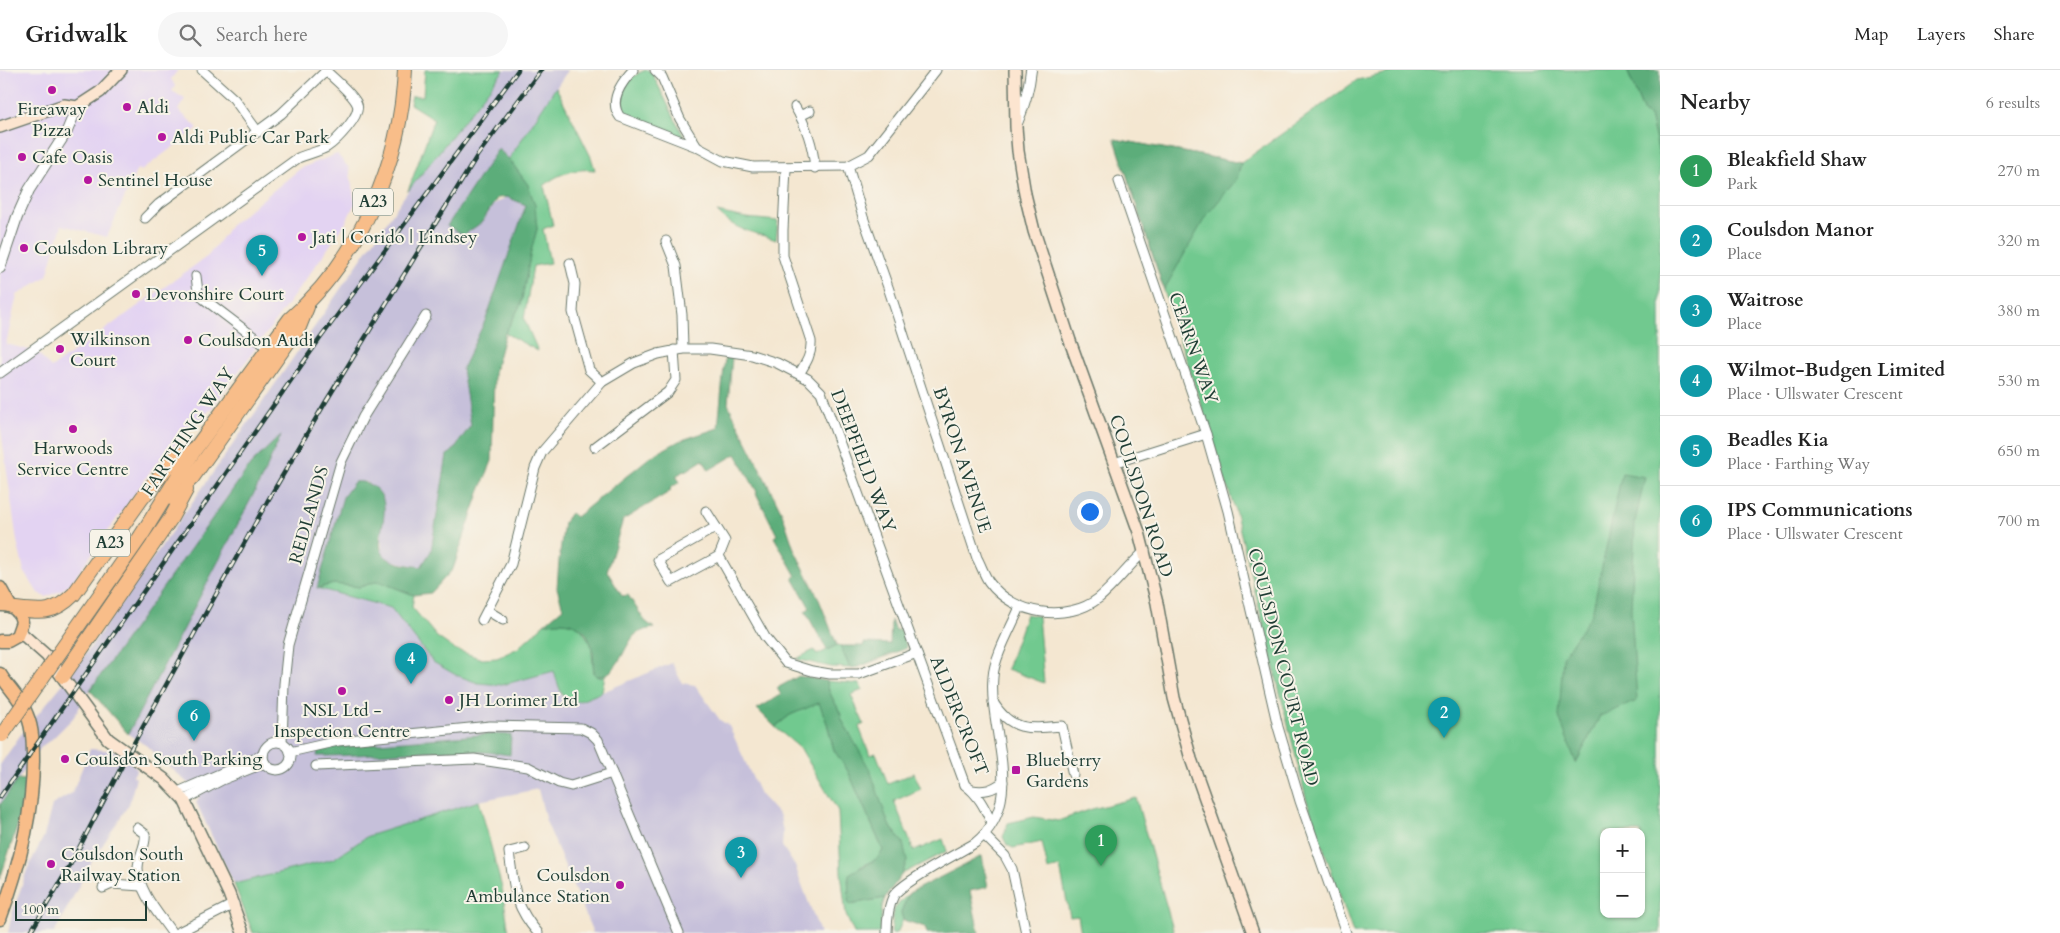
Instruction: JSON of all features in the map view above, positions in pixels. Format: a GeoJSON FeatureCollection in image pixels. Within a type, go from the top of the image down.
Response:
{"type":"FeatureCollection","features":[{"type":"Feature","properties":{"kind":"highway","name":"FARTHING WAY"},"geometry":{"type":"LineString","coordinates":[[156,513],[192,478],[274,352],[290,320],[308,304],[332,274],[358,234],[384,180],[400,124],[405,70]]}},
{"type":"Feature","properties":{"kind":"highway","name":"FARTHING WAY"},"geometry":{"type":"LineString","coordinates":[[1,736],[141,536],[193,452],[274,352]]}},
{"type":"Feature","properties":{"kind":"highway","name":"A23"},"geometry":{"type":"LineString","coordinates":[[9,607],[45,611],[54,610],[65,604],[142,498],[177,456],[193,452]]}},
{"type":"Feature","properties":{"kind":"highway","name":"A23"},"geometry":{"type":"LineString","coordinates":[[63,676],[171,518],[192,478]]}},
{"type":"Feature","properties":{"kind":"main road"},"geometry":{"type":"LineString","coordinates":[[0,127],[64,105],[76,107],[89,101],[121,70]]}},
{"type":"Feature","properties":{"kind":"main road","name":"COULSDON ROAD"},"geometry":{"type":"LineString","coordinates":[[1015,70],[1016,127],[1021,173],[1034,231],[1070,341],[1145,551],[1157,603],[1174,698],[1191,758],[1252,933]]}},
{"type":"Feature","properties":{"kind":"main road"},"geometry":{"type":"LineString","coordinates":[[0,588],[9,607],[22,622],[20,632],[13,639],[1,643]]}},
{"type":"Feature","properties":{"kind":"main road"},"geometry":{"type":"LineString","coordinates":[[20,632],[47,656],[108,739],[164,779],[181,796],[234,904],[243,933]]}},
{"type":"Feature","properties":{"kind":"main road"},"geometry":{"type":"LineString","coordinates":[[0,919],[15,879],[28,820],[33,770],[32,731],[28,716],[19,698],[2,679]]}},
{"type":"Feature","properties":{"kind":"street"},"geometry":{"type":"LineString","coordinates":[[202,70],[234,99],[258,132]]}},
{"type":"Feature","properties":{"kind":"street"},"geometry":{"type":"LineString","coordinates":[[633,70],[616,96],[614,103],[615,110],[620,117],[697,147],[723,161],[753,167],[786,168],[848,166],[868,156],[936,70]]}},
{"type":"Feature","properties":{"kind":"street"},"geometry":{"type":"LineString","coordinates":[[654,70],[662,77],[680,119],[697,147]]}},
{"type":"Feature","properties":{"kind":"street"},"geometry":{"type":"LineString","coordinates":[[1016,127],[1029,90],[1031,70]]}},
{"type":"Feature","properties":{"kind":"street"},"geometry":{"type":"LineString","coordinates":[[0,373],[276,176],[298,158],[327,147],[356,116],[358,108],[355,101],[325,71],[281,114],[159,204],[145,218]]}},
{"type":"Feature","properties":{"kind":"street"},"geometry":{"type":"LineString","coordinates":[[0,268],[17,217],[29,190],[67,131],[76,107]]}},
{"type":"Feature","properties":{"kind":"street"},"geometry":{"type":"LineString","coordinates":[[795,107],[814,153],[815,168]]}},
{"type":"Feature","properties":{"kind":"street"},"geometry":{"type":"LineString","coordinates":[[800,116],[810,111]]}},
{"type":"Feature","properties":{"kind":"street","name":"BYRON AVENUE"},"geometry":{"type":"LineString","coordinates":[[848,166],[863,217],[891,296],[977,558],[989,582],[1010,601],[1020,607],[1047,613],[1076,611],[1098,599],[1117,582],[1132,562],[1145,551]]}},
{"type":"Feature","properties":{"kind":"street"},"geometry":{"type":"LineString","coordinates":[[786,168],[782,237],[783,256],[812,341],[810,356],[799,374]]}},
{"type":"Feature","properties":{"kind":"street","name":"CEARN WAY"},"geometry":{"type":"LineString","coordinates":[[1119,181],[1206,434]]}},
{"type":"Feature","properties":{"kind":"street"},"geometry":{"type":"LineString","coordinates":[[595,447],[668,392],[676,380],[682,315],[676,266],[666,240]]}},
{"type":"Feature","properties":{"kind":"street"},"geometry":{"type":"LineString","coordinates":[[570,263],[575,284],[574,312],[580,337],[589,370],[602,382]]}},
{"type":"Feature","properties":{"kind":"street"},"geometry":{"type":"LineString","coordinates":[[196,276],[198,292],[204,299],[274,352]]}},
{"type":"Feature","properties":{"kind":"street","name":"REDLANDS"},"geometry":{"type":"LineString","coordinates":[[282,743],[284,684],[288,645],[341,462],[362,417],[426,316]]}},
{"type":"Feature","properties":{"kind":"street","name":"DEEPFIELD WAY"},"geometry":{"type":"LineString","coordinates":[[482,620],[512,564],[535,468],[542,452],[602,382],[634,363],[658,354],[679,350],[710,349],[752,355],[777,363],[808,379],[821,392],[917,654]]}},
{"type":"Feature","properties":{"kind":"street"},"geometry":{"type":"LineString","coordinates":[[1114,463],[1206,434]]}},
{"type":"Feature","properties":{"kind":"street","name":"COULSDON COURT ROAD"},"geometry":{"type":"LineString","coordinates":[[1206,434],[1228,511],[1278,727],[1300,801],[1346,933]]}},
{"type":"Feature","properties":{"kind":"street"},"geometry":{"type":"LineString","coordinates":[[706,511],[716,527],[724,541],[719,556],[671,582],[658,560],[716,527]]}},
{"type":"Feature","properties":{"kind":"street"},"geometry":{"type":"LineString","coordinates":[[719,556],[766,637],[786,663],[830,674],[859,674],[917,654]]}},
{"type":"Feature","properties":{"kind":"street"},"geometry":{"type":"LineString","coordinates":[[887,933],[889,907],[894,895],[906,884],[975,843],[984,835],[1000,806],[1003,782],[1001,746],[993,713],[992,676],[1003,644],[1020,607]]}},
{"type":"Feature","properties":{"kind":"street"},"geometry":{"type":"LineString","coordinates":[[488,610],[503,620]]}},
{"type":"Feature","properties":{"kind":"street","name":"ALDERCROFT"},"geometry":{"type":"LineString","coordinates":[[917,654],[965,785],[972,790],[985,808],[991,822]]}},
{"type":"Feature","properties":{"kind":"street"},"geometry":{"type":"LineString","coordinates":[[993,701],[1000,712],[1021,727],[1034,729],[1062,726],[1073,775]]}},
{"type":"Feature","properties":{"kind":"street"},"geometry":{"type":"LineString","coordinates":[[290,752],[338,741],[490,726],[564,726],[581,728],[591,733],[598,740],[679,933]]}},
{"type":"Feature","properties":{"kind":"street"},"geometry":{"type":"LineString","coordinates":[[181,796],[222,780],[264,759],[269,744],[282,743],[290,752],[290,761],[284,768],[271,769],[264,759]]}},
{"type":"Feature","properties":{"kind":"street"},"geometry":{"type":"LineString","coordinates":[[316,766],[413,761],[484,760],[528,767],[570,786],[585,783],[612,773]]}},
{"type":"Feature","properties":{"kind":"street","name":"ALDERCROFT"},"geometry":{"type":"LineString","coordinates":[[972,790],[983,792],[1003,782]]}},
{"type":"Feature","properties":{"kind":"street"},"geometry":{"type":"LineString","coordinates":[[137,828],[146,834],[146,839],[139,856],[138,870],[141,886],[172,933]]}},
{"type":"Feature","properties":{"kind":"street"},"geometry":{"type":"LineString","coordinates":[[984,835],[1005,856],[1012,869],[1026,933]]}},
{"type":"Feature","properties":{"kind":"street"},"geometry":{"type":"LineString","coordinates":[[525,848],[509,852],[515,895],[521,910],[538,933]]}},
{"type":"Feature","properties":{"kind":"street"},"geometry":{"type":"LineString","coordinates":[[103,888],[112,884],[141,886]]}},
{"type":"Feature","properties":{"kind":"street"},"geometry":{"type":"LineString","coordinates":[[177,933],[234,904]]}},
{"type":"Feature","properties":{"kind":"shaded area"},"geometry":{"type":"Polygon","coordinates":[[[0,70],[178,70],[171,79],[175,86],[172,91],[185,99],[178,110],[198,128],[141,171],[137,169],[107,237],[62,225],[47,276],[17,295],[6,344],[37,352],[51,368],[208,256],[231,225],[301,168],[337,154],[349,168],[355,203],[345,224],[212,408],[155,465],[71,583],[60,591],[46,597],[38,593],[24,571],[17,541],[0,423],[0,70]]]}},
{"type":"Feature","properties":{"kind":"shaded area"},"geometry":{"type":"Polygon","coordinates":[[[503,70],[568,70],[509,159],[498,149],[482,222],[494,204],[507,197],[526,205],[486,319],[462,369],[471,425],[452,452],[447,455],[431,551],[421,567],[389,560],[382,554],[381,494],[365,481],[317,588],[391,608],[433,662],[502,685],[554,671],[561,695],[571,703],[581,701],[672,663],[682,683],[695,685],[720,720],[729,726],[760,794],[780,816],[783,832],[782,846],[795,866],[820,933],[593,933],[546,821],[538,789],[479,801],[368,836],[333,859],[234,884],[196,802],[199,797],[191,786],[147,746],[128,734],[280,437],[251,464],[90,690],[73,718],[52,739],[42,746],[0,805],[0,765],[19,737],[75,669],[408,191],[503,70]]]}},
{"type":"Feature","properties":{"kind":"shaded area"},"geometry":{"type":"Polygon","coordinates":[[[90,749],[120,751],[137,769],[133,776],[136,778],[129,804],[91,863],[54,933],[8,933],[12,914],[27,870],[44,836],[52,805],[72,793],[90,749]]]}},
{"type":"Feature","properties":{"kind":"green space"},"geometry":{"type":"Polygon","coordinates":[[[425,70],[504,70],[408,191],[434,119],[410,104],[412,96],[423,96],[425,70]]]}},
{"type":"Feature","properties":{"kind":"green space"},"geometry":{"type":"Polygon","coordinates":[[[648,70],[652,73],[684,137],[681,138],[624,115],[620,111],[620,93],[626,84],[634,76],[648,70]]]}},
{"type":"Feature","properties":{"kind":"green space"},"geometry":{"type":"Polygon","coordinates":[[[1402,70],[1627,70],[1644,113],[1650,115],[1660,158],[1660,933],[1353,933],[1306,798],[1235,510],[1115,139],[1241,163],[1357,80],[1402,70]]]}},
{"type":"Feature","properties":{"kind":"green space"},"geometry":{"type":"Polygon","coordinates":[[[1627,70],[1660,70],[1660,158],[1650,116],[1644,113],[1627,70]]]}},
{"type":"Feature","properties":{"kind":"green space"},"geometry":{"type":"Polygon","coordinates":[[[556,87],[591,157],[595,170],[568,172],[549,181],[544,186],[553,225],[543,229],[550,263],[533,266],[524,319],[538,351],[505,333],[521,304],[537,229],[528,185],[509,159],[556,87]]]}},
{"type":"Feature","properties":{"kind":"green space"},"geometry":{"type":"Polygon","coordinates":[[[1115,139],[1241,163],[1237,179],[1206,216],[1164,290],[1115,139]]]}},
{"type":"Feature","properties":{"kind":"green space"},"geometry":{"type":"Polygon","coordinates":[[[498,149],[509,159],[528,185],[535,205],[537,229],[521,304],[505,333],[494,373],[492,461],[453,569],[431,593],[414,595],[378,581],[360,587],[334,584],[317,588],[343,497],[354,482],[363,482],[370,485],[381,495],[384,513],[380,541],[381,549],[387,558],[401,564],[421,567],[431,551],[447,455],[452,452],[471,425],[462,369],[486,319],[526,205],[507,197],[497,198],[482,222],[464,235],[447,226],[498,149]]]}},
{"type":"Feature","properties":{"kind":"green space"},"geometry":{"type":"Polygon","coordinates":[[[717,212],[746,218],[778,221],[776,240],[738,227],[717,212]]]}},
{"type":"Feature","properties":{"kind":"green space"},"geometry":{"type":"Polygon","coordinates":[[[725,357],[732,358],[728,404],[782,513],[794,549],[818,597],[837,645],[827,650],[805,611],[810,608],[793,578],[796,576],[774,537],[777,535],[757,492],[736,454],[709,470],[703,460],[685,470],[676,476],[680,482],[670,488],[671,491],[623,520],[607,571],[622,596],[628,595],[645,621],[654,628],[641,631],[635,635],[615,667],[604,675],[596,676],[591,643],[583,630],[570,623],[553,622],[544,624],[563,608],[557,588],[564,522],[571,513],[576,517],[650,457],[679,441],[718,428],[725,357]]]}},
{"type":"Feature","properties":{"kind":"green space"},"geometry":{"type":"Polygon","coordinates":[[[281,435],[264,474],[128,734],[90,690],[251,464],[281,435]]]}},
{"type":"Feature","properties":{"kind":"green space"},"geometry":{"type":"Polygon","coordinates":[[[1622,473],[1645,477],[1635,522],[1631,610],[1637,701],[1600,716],[1576,763],[1559,717],[1563,656],[1592,614],[1622,473]]]}},
{"type":"Feature","properties":{"kind":"green space"},"geometry":{"type":"Polygon","coordinates":[[[378,581],[414,595],[412,607],[437,637],[454,649],[482,659],[497,658],[518,648],[544,624],[556,621],[575,624],[591,643],[594,674],[599,677],[605,675],[602,692],[574,702],[569,701],[561,692],[554,671],[502,685],[478,683],[456,675],[433,662],[391,608],[317,588],[334,584],[360,587],[378,581]]]}},
{"type":"Feature","properties":{"kind":"green space"},"geometry":{"type":"Polygon","coordinates":[[[1026,614],[1038,616],[1044,683],[1007,669],[1026,614]]]}},
{"type":"Feature","properties":{"kind":"green space"},"geometry":{"type":"Polygon","coordinates":[[[891,620],[895,630],[901,630],[907,648],[858,667],[850,668],[840,646],[863,646],[864,643],[890,644],[891,620]]]}},
{"type":"Feature","properties":{"kind":"green space"},"geometry":{"type":"Polygon","coordinates":[[[837,645],[840,646],[850,668],[831,667],[796,659],[814,650],[817,655],[837,645]]]}},
{"type":"Feature","properties":{"kind":"green space"},"geometry":{"type":"Polygon","coordinates":[[[799,676],[827,681],[829,691],[842,720],[870,770],[889,825],[903,843],[907,860],[902,874],[885,898],[850,904],[848,901],[849,874],[873,861],[883,850],[848,771],[834,750],[827,723],[819,703],[790,715],[775,727],[757,709],[781,695],[777,688],[799,676]]]}},
{"type":"Feature","properties":{"kind":"green space"},"geometry":{"type":"Polygon","coordinates":[[[827,681],[860,684],[862,690],[851,695],[864,724],[859,727],[870,755],[876,753],[888,784],[914,773],[921,789],[894,801],[914,851],[943,839],[947,851],[902,874],[907,860],[896,833],[889,825],[829,691],[827,681]]]}},
{"type":"Feature","properties":{"kind":"green space"},"geometry":{"type":"Polygon","coordinates":[[[819,702],[834,750],[848,771],[883,850],[876,859],[858,868],[848,879],[850,904],[885,898],[882,907],[880,933],[854,933],[846,915],[841,872],[838,811],[801,749],[775,727],[790,715],[819,702]]]}},
{"type":"Feature","properties":{"kind":"green space"},"geometry":{"type":"Polygon","coordinates":[[[493,734],[511,735],[510,755],[486,752],[438,751],[317,756],[318,751],[341,746],[493,734]]]}},
{"type":"Feature","properties":{"kind":"green space"},"geometry":{"type":"Polygon","coordinates":[[[18,779],[26,780],[22,812],[0,879],[0,805],[18,779]]]}},
{"type":"Feature","properties":{"kind":"green space"},"geometry":{"type":"Polygon","coordinates":[[[1136,798],[1174,933],[1081,933],[1078,916],[1070,917],[1060,867],[1048,870],[1042,842],[1013,848],[1007,845],[1003,837],[1008,823],[1034,817],[1058,821],[1092,809],[1136,798]]]}},
{"type":"Feature","properties":{"kind":"green space"},"geometry":{"type":"Polygon","coordinates":[[[479,801],[502,888],[509,933],[253,933],[234,884],[333,859],[368,836],[479,801]]]}},
{"type":"Feature","properties":{"kind":"green space"},"geometry":{"type":"Polygon","coordinates":[[[982,856],[988,887],[970,891],[979,933],[927,933],[925,927],[903,920],[901,912],[909,893],[982,856]]]}},
{"type":"Feature","properties":{"kind":"green space"},"geometry":{"type":"Polygon","coordinates":[[[909,893],[901,912],[903,920],[897,933],[891,933],[894,909],[909,893]]]}},
{"type":"Feature","properties":{"kind":"railway"},"geometry":{"type":"LineString","coordinates":[[0,797],[319,340],[518,70]]}},
{"type":"Feature","properties":{"kind":"railway"},"geometry":{"type":"LineString","coordinates":[[30,933],[68,869],[134,743],[267,502],[325,403],[477,156],[541,70]]}},
{"type":"Feature","properties":{"kind":"place","name":"Fireaway Pizza"},"geometry":{"type":"Point","coordinates":[52,90]}},
{"type":"Feature","properties":{"kind":"place","name":"Aldi"},"geometry":{"type":"Point","coordinates":[127,107]}},
{"type":"Feature","properties":{"kind":"place","name":"Aldi Public Car Park"},"geometry":{"type":"Point","coordinates":[162,137]}},
{"type":"Feature","properties":{"kind":"place","name":"Cafe Oasis"},"geometry":{"type":"Point","coordinates":[22,157]}},
{"type":"Feature","properties":{"kind":"place","name":"Sentinel House"},"geometry":{"type":"Point","coordinates":[88,180]}},
{"type":"Feature","properties":{"kind":"place","name":"Jati | Corido | Lindsey"},"geometry":{"type":"Point","coordinates":[302,237]}},
{"type":"Feature","properties":{"kind":"place","name":"Coulsdon Library"},"geometry":{"type":"Point","coordinates":[24,248]}},
{"type":"Feature","properties":{"kind":"place","name":"Beadles Kia"},"geometry":{"type":"Point","coordinates":[262,276]}},
{"type":"Feature","properties":{"kind":"place","name":"Devonshire Court"},"geometry":{"type":"Point","coordinates":[136,294]}},
{"type":"Feature","properties":{"kind":"place","name":"Coulsdon Audi"},"geometry":{"type":"Point","coordinates":[188,340]}},
{"type":"Feature","properties":{"kind":"place","name":"Wilkinson Court"},"geometry":{"type":"Point","coordinates":[60,349]}},
{"type":"Feature","properties":{"kind":"place","name":"Harwoods Service Centre"},"geometry":{"type":"Point","coordinates":[73,429]}},
{"type":"Feature","properties":{"kind":"place","name":"Wilmot-Budgen Limited"},"geometry":{"type":"Point","coordinates":[411,684]}},
{"type":"Feature","properties":{"kind":"place","name":"NSL Ltd - Inspection Centre"},"geometry":{"type":"Point","coordinates":[342,691]}},
{"type":"Feature","properties":{"kind":"place","name":"JH Lorimer Ltd"},"geometry":{"type":"Point","coordinates":[449,700]}},
{"type":"Feature","properties":{"kind":"place","name":"Coulsdon Manor"},"geometry":{"type":"Point","coordinates":[1444,738]}},
{"type":"Feature","properties":{"kind":"place","name":"IPS Communications"},"geometry":{"type":"Point","coordinates":[194,741]}},
{"type":"Feature","properties":{"kind":"place","name":"Coulsdon South Parking"},"geometry":{"type":"Point","coordinates":[65,759]}},
{"type":"Feature","properties":{"kind":"place","name":"Blueberry Gardens"},"geometry":{"type":"Point","coordinates":[1016,770]}},
{"type":"Feature","properties":{"kind":"place","name":"Coulsdon South Railway Station"},"geometry":{"type":"Point","coordinates":[51,864]}},
{"type":"Feature","properties":{"kind":"place","name":"Bleakfield Shaw"},"geometry":{"type":"Point","coordinates":[1101,866]}},
{"type":"Feature","properties":{"kind":"place","name":"Waitrose"},"geometry":{"type":"Point","coordinates":[741,878]}},
{"type":"Feature","properties":{"kind":"place","name":"Coulsdon Ambulance Station"},"geometry":{"type":"Point","coordinates":[620,885]}}]}
